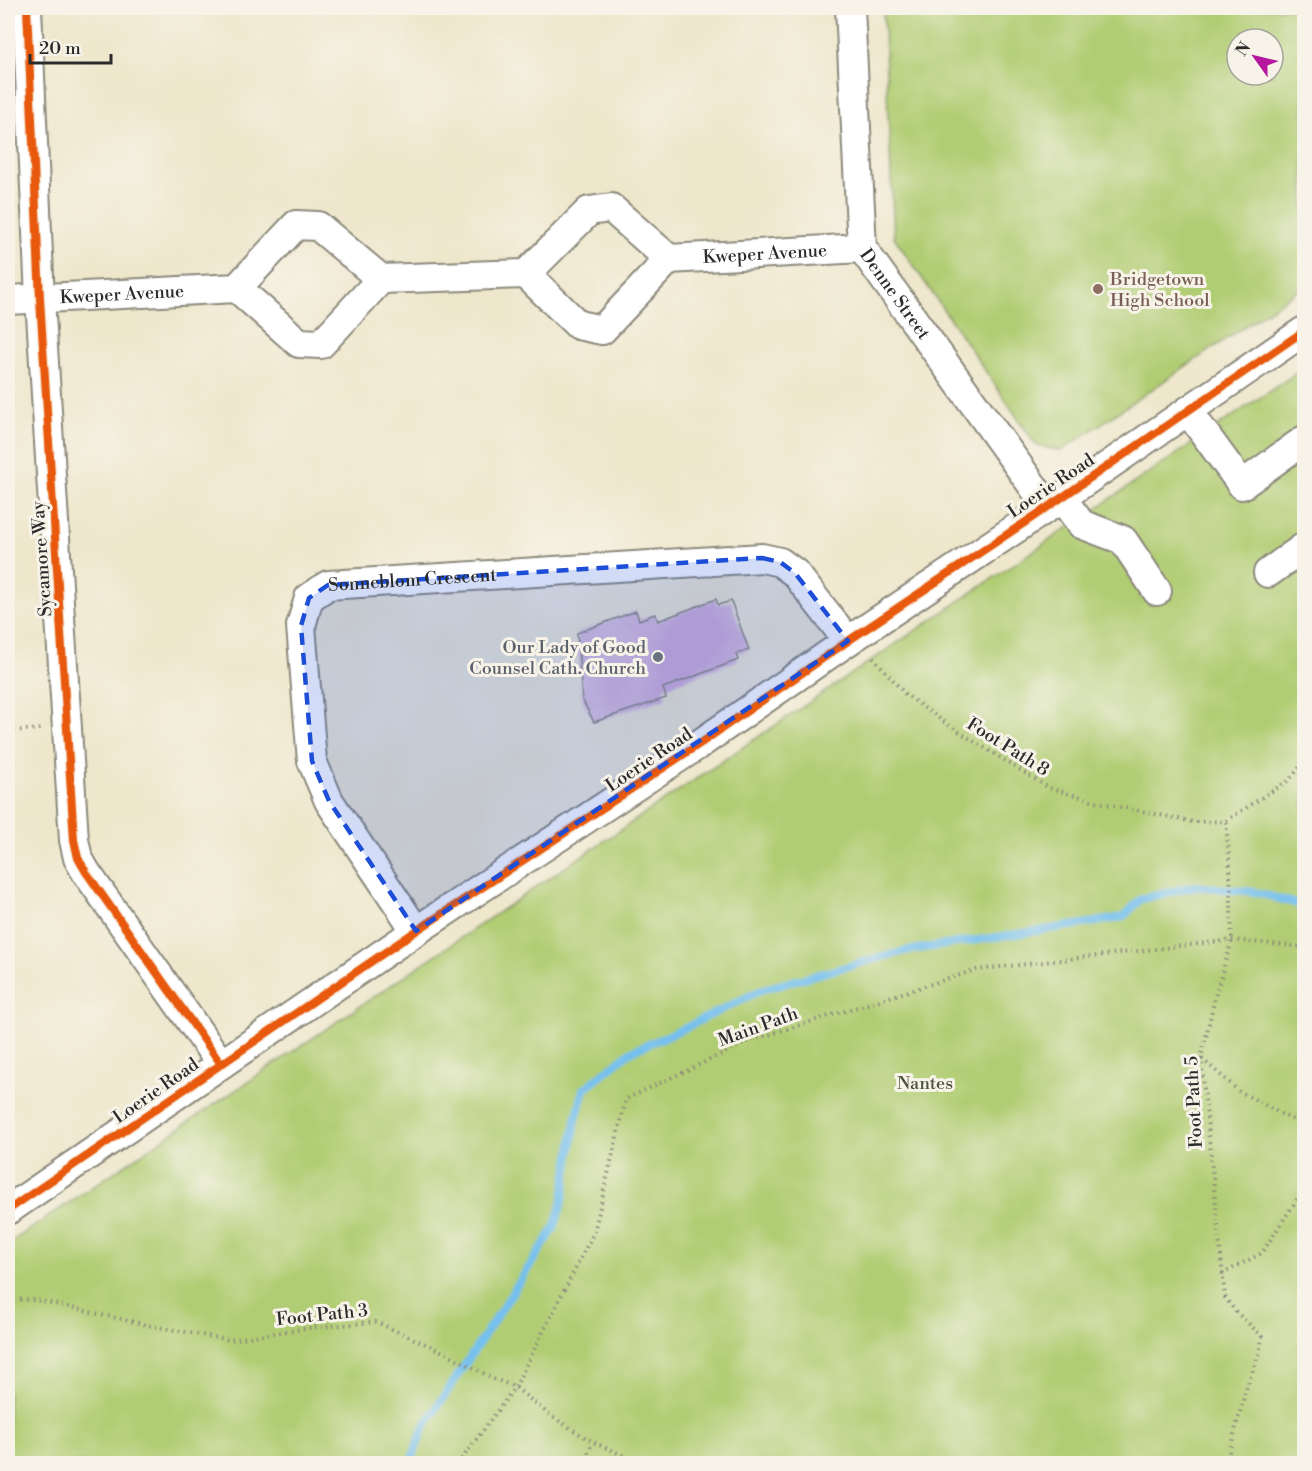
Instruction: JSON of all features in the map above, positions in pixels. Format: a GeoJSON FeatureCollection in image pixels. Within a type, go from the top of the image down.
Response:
{"type":"FeatureCollection","features":[{"type":"Feature","properties":{"kind":"street","name":"Sycamore Way"},"geometry":{"type":"LineString","coordinates":[[27,8],[40,299],[74,840],[78,858],[89,878],[221,1064]]}},
{"type":"Feature","properties":{"kind":"street","name":"Denne Street"},"geometry":{"type":"LineString","coordinates":[[850,8],[862,248],[1054,502],[1081,524],[1122,540],[1157,591]]}},
{"type":"Feature","properties":{"kind":"street"},"geometry":{"type":"LineString","coordinates":[[381,279],[321,344],[299,343],[237,288],[296,225],[318,226],[381,279],[526,274],[589,211],[611,208],[669,259],[602,330],[578,326],[526,274]]}},
{"type":"Feature","properties":{"kind":"street","name":"Kweper Avenue"},"geometry":{"type":"LineString","coordinates":[[669,259],[862,248]]}},
{"type":"Feature","properties":{"kind":"street","name":"Kweper Avenue"},"geometry":{"type":"LineString","coordinates":[[8,300],[237,288]]}},
{"type":"Feature","properties":{"kind":"street","name":"Loerie Road"},"geometry":{"type":"LineString","coordinates":[[8,1210],[416,931],[701,743],[1305,331]]}},
{"type":"Feature","properties":{"kind":"street"},"geometry":{"type":"LineString","coordinates":[[1188,411],[1242,485],[1305,440]]}},
{"type":"Feature","properties":{"kind":"street"},"geometry":{"type":"LineString","coordinates":[[1268,573],[1305,547]]}},
{"type":"Feature","properties":{"kind":"street","name":"Sonneblom Crescent"},"geometry":{"type":"LineString","coordinates":[[416,931],[329,801],[312,761],[301,626],[309,598],[328,585],[762,558],[780,562],[795,573],[848,641]]}},
{"type":"Feature","properties":{"kind":"path"},"geometry":{"type":"LineString","coordinates":[[1226,821],[1289,780],[1305,762]]}},
{"type":"Feature","properties":{"kind":"path"},"geometry":{"type":"LineString","coordinates":[[1201,1058],[1239,1091],[1305,1125]]}},
{"type":"Feature","properties":{"kind":"path"},"geometry":{"type":"LineString","coordinates":[[1222,1274],[1262,1253],[1301,1192],[1305,1191]]}},
{"type":"Feature","properties":{"kind":"path"},"geometry":{"type":"LineString","coordinates":[[583,1464],[593,1442]]}},
{"type":"Feature","properties":{"kind":"highlighted area"},"geometry":{"type":"Polygon","coordinates":[[[762,558],[780,562],[795,573],[848,641],[416,931],[329,801],[312,761],[301,626],[309,598],[328,585],[762,558]]]}},
{"type":"Feature","properties":{"kind":"green space","name":"Bridgetown High School"},"geometry":{"type":"Polygon","coordinates":[[[883,8],[1304,8],[1304,286],[1061,451],[1036,445],[894,237],[883,8]]]}},
{"type":"Feature","properties":{"kind":"green space","name":"Nantes"},"geometry":{"type":"Polygon","coordinates":[[[1304,368],[1304,1463],[8,1463],[8,1244],[1304,368]]]}},
{"type":"Feature","properties":{"kind":"building","name":"Our Lady of Good Counsel Cath. Church"},"geometry":{"type":"Polygon","coordinates":[[[716,599],[718,605],[731,601],[749,650],[736,654],[738,660],[663,688],[666,698],[594,722],[582,699],[577,633],[636,611],[639,620],[655,614],[658,621],[716,599]]]}},
{"type":"Feature","properties":{"kind":"waterway"},"geometry":{"type":"LineString","coordinates":[[410,1464],[424,1427],[554,1229],[563,1199],[576,1119],[584,1089],[630,1052],[685,1028],[763,989],[905,951],[1123,917],[1141,899],[1195,886],[1255,892],[1304,906]]}},
{"type":"Feature","properties":{"kind":"cycle path"},"geometry":{"type":"LineString","coordinates":[[27,8],[40,299],[74,840],[78,858],[86,872],[221,1064]]}},
{"type":"Feature","properties":{"kind":"cycle path"},"geometry":{"type":"LineString","coordinates":[[8,1210],[416,931],[701,743],[1304,331]]}},
{"type":"Feature","properties":{"kind":"place","name":"Bridgetown High School"},"geometry":{"type":"Point","coordinates":[1098,289]}},
{"type":"Feature","properties":{"kind":"place","name":"Our Lady of Good Counsel Cath. Church"},"geometry":{"type":"Point","coordinates":[658,657]}}]}
